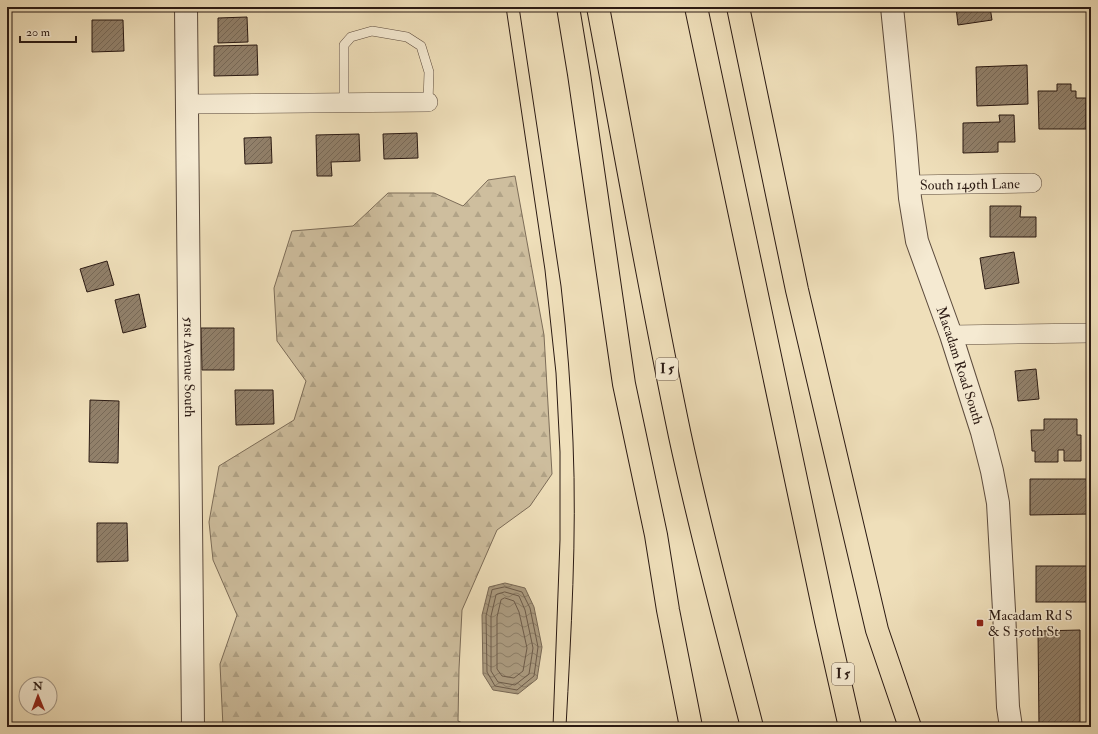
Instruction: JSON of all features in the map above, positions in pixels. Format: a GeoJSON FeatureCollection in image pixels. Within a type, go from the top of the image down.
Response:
{"type":"FeatureCollection","features":[{"type":"Feature","properties":{"kind":"highway"},"geometry":{"type":"LineString","coordinates":[[568,7],[580,74],[624,384],[656,535],[668,610],[691,727]]}},
{"type":"Feature","properties":{"kind":"highway","name":"I 5"},"geometry":{"type":"LineString","coordinates":[[598,7],[642,242],[681,438],[708,554],[752,727]]}},
{"type":"Feature","properties":{"kind":"highway","name":"I 5"},"geometry":{"type":"LineString","coordinates":[[696,7],[826,621],[850,727]]}},
{"type":"Feature","properties":{"kind":"highway"},"geometry":{"type":"LineString","coordinates":[[738,7],[797,290],[877,630],[910,727]]}},
{"type":"Feature","properties":{"kind":"highway"},"geometry":{"type":"LineString","coordinates":[[656,535],[681,612],[705,727]]}},
{"type":"Feature","properties":{"kind":"highway","name":"I 5"},"geometry":{"type":"LineString","coordinates":[[826,621],[860,727]]}},
{"type":"Feature","properties":{"kind":"street","name":"51st Avenue South"},"geometry":{"type":"LineString","coordinates":[[186,7],[193,727]]}},
{"type":"Feature","properties":{"kind":"street","name":"Macadam Road South"},"geometry":{"type":"LineString","coordinates":[[892,7],[905,136],[908,185],[917,241],[951,335],[991,465],[998,503],[1008,707],[1011,727]]}},
{"type":"Feature","properties":{"kind":"street"},"geometry":{"type":"LineString","coordinates":[[187,104],[428,102]]}},
{"type":"Feature","properties":{"kind":"street","name":"South 149th Lane"},"geometry":{"type":"LineString","coordinates":[[908,185],[1032,183]]}},
{"type":"Feature","properties":{"kind":"street"},"geometry":{"type":"LineString","coordinates":[[951,335],[1091,333]]}},
{"type":"Feature","properties":{"kind":"lane"},"geometry":{"type":"LineString","coordinates":[[344,103],[344,45],[351,38],[372,31],[407,36],[421,46],[428,72],[428,102]]}},
{"type":"Feature","properties":{"kind":"green space"},"geometry":{"type":"Polygon","coordinates":[[[515,176],[544,335],[552,474],[530,506],[497,530],[462,610],[458,721],[471,727],[223,727],[220,664],[237,615],[213,560],[209,522],[219,466],[294,420],[306,381],[277,341],[274,288],[292,231],[353,226],[388,193],[434,193],[463,206],[488,180],[515,176]]]}},
{"type":"Feature","properties":{"kind":"water"},"geometry":{"type":"Polygon","coordinates":[[[505,583],[525,588],[534,607],[542,647],[537,679],[518,694],[493,690],[483,674],[482,615],[489,587],[505,583]]]}},
{"type":"Feature","properties":{"kind":"building"},"geometry":{"type":"Polygon","coordinates":[[[956,7],[990,7],[992,20],[958,25],[956,7]]]}},
{"type":"Feature","properties":{"kind":"building"},"geometry":{"type":"Polygon","coordinates":[[[247,17],[248,42],[218,43],[218,18],[247,17]]]}},
{"type":"Feature","properties":{"kind":"building"},"geometry":{"type":"Polygon","coordinates":[[[92,20],[123,20],[124,51],[92,52],[92,20]]]}},
{"type":"Feature","properties":{"kind":"building"},"geometry":{"type":"Polygon","coordinates":[[[257,45],[258,75],[214,76],[214,46],[257,45]]]}},
{"type":"Feature","properties":{"kind":"building"},"geometry":{"type":"Polygon","coordinates":[[[1027,65],[1028,104],[977,106],[976,67],[1027,65]]]}},
{"type":"Feature","properties":{"kind":"building"},"geometry":{"type":"Polygon","coordinates":[[[1057,84],[1071,84],[1071,91],[1076,91],[1076,98],[1086,98],[1086,129],[1039,129],[1038,91],[1057,91],[1057,84]]]}},
{"type":"Feature","properties":{"kind":"building"},"geometry":{"type":"Polygon","coordinates":[[[999,115],[1014,115],[1015,142],[998,142],[998,152],[963,153],[963,123],[1000,122],[999,115]]]}},
{"type":"Feature","properties":{"kind":"building"},"geometry":{"type":"Polygon","coordinates":[[[417,133],[418,158],[384,159],[383,134],[417,133]]]}},
{"type":"Feature","properties":{"kind":"building"},"geometry":{"type":"Polygon","coordinates":[[[359,134],[360,161],[331,162],[332,176],[317,176],[316,135],[359,134]]]}},
{"type":"Feature","properties":{"kind":"building"},"geometry":{"type":"Polygon","coordinates":[[[271,137],[272,163],[245,164],[244,138],[271,137]]]}},
{"type":"Feature","properties":{"kind":"building"},"geometry":{"type":"Polygon","coordinates":[[[990,206],[1021,206],[1020,217],[1036,217],[1036,237],[990,237],[990,206]]]}},
{"type":"Feature","properties":{"kind":"building"},"geometry":{"type":"Polygon","coordinates":[[[1014,252],[1019,283],[985,289],[980,258],[1014,252]]]}},
{"type":"Feature","properties":{"kind":"building"},"geometry":{"type":"Polygon","coordinates":[[[107,261],[114,285],[87,292],[80,269],[107,261]]]}},
{"type":"Feature","properties":{"kind":"building"},"geometry":{"type":"Polygon","coordinates":[[[139,294],[146,327],[123,333],[115,300],[139,294]]]}},
{"type":"Feature","properties":{"kind":"building"},"geometry":{"type":"Polygon","coordinates":[[[201,328],[234,328],[234,370],[202,370],[201,328]]]}},
{"type":"Feature","properties":{"kind":"building"},"geometry":{"type":"Polygon","coordinates":[[[1036,369],[1039,399],[1018,401],[1015,371],[1036,369]]]}},
{"type":"Feature","properties":{"kind":"building"},"geometry":{"type":"Polygon","coordinates":[[[235,390],[273,390],[274,424],[236,425],[235,390]]]}},
{"type":"Feature","properties":{"kind":"building"},"geometry":{"type":"Polygon","coordinates":[[[90,400],[119,401],[118,463],[89,462],[90,400]]]}},
{"type":"Feature","properties":{"kind":"building"},"geometry":{"type":"Polygon","coordinates":[[[1044,419],[1077,419],[1077,435],[1081,435],[1081,461],[1064,461],[1064,450],[1058,450],[1058,462],[1035,462],[1035,451],[1032,451],[1031,430],[1044,430],[1044,419]]]}},
{"type":"Feature","properties":{"kind":"building"},"geometry":{"type":"Polygon","coordinates":[[[1030,479],[1091,479],[1091,514],[1030,515],[1030,479]]]}},
{"type":"Feature","properties":{"kind":"building"},"geometry":{"type":"Polygon","coordinates":[[[97,523],[127,523],[128,561],[97,562],[97,523]]]}},
{"type":"Feature","properties":{"kind":"building"},"geometry":{"type":"Polygon","coordinates":[[[1036,566],[1091,566],[1091,602],[1036,602],[1036,566]]]}},
{"type":"Feature","properties":{"kind":"building"},"geometry":{"type":"Polygon","coordinates":[[[1080,630],[1080,727],[1039,727],[1038,631],[1080,630]]]}},
{"type":"Feature","properties":{"kind":"tram line"},"geometry":{"type":"LineString","coordinates":[[506,7],[545,270],[556,373],[560,452],[560,540],[553,727]]}},
{"type":"Feature","properties":{"kind":"tram line"},"geometry":{"type":"LineString","coordinates":[[519,7],[561,286],[570,384],[573,442],[574,513],[573,584],[566,727]]}},
{"type":"Feature","properties":{"kind":"place","name":"Macadam Rd S & S 150th St"},"geometry":{"type":"Point","coordinates":[980,623]}}]}
